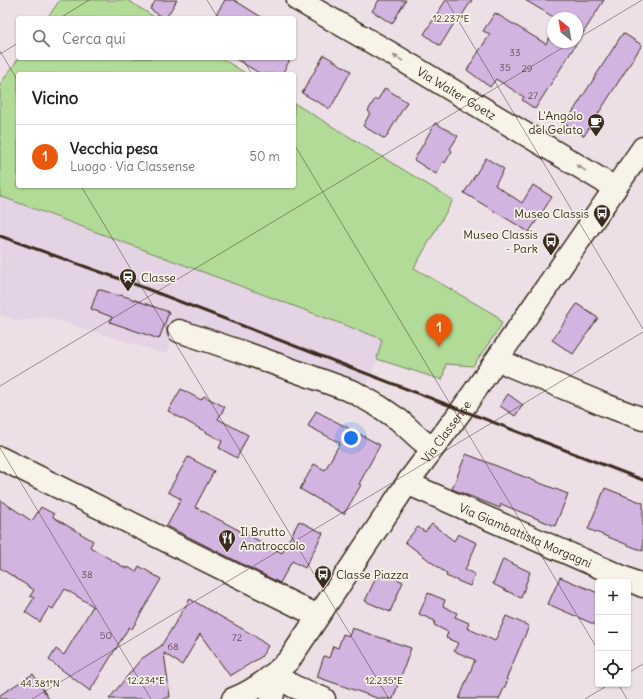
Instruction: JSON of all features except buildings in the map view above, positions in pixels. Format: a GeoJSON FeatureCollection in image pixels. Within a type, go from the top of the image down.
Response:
{"type":"FeatureCollection","features":[{"type":"Feature","properties":{"kind":"street","name":"Via Walter Goetz"},"geometry":{"type":"LineString","coordinates":[[298,0],[387,51],[615,188]]}},
{"type":"Feature","properties":{"kind":"street","name":"Via Classense"},"geometry":{"type":"LineString","coordinates":[[232,699],[255,687],[273,675],[289,660],[408,482],[461,411],[643,148]]}},
{"type":"Feature","properties":{"kind":"street"},"geometry":{"type":"LineString","coordinates":[[179,331],[354,392],[399,420],[421,440],[433,448]]}},
{"type":"Feature","properties":{"kind":"street"},"geometry":{"type":"LineString","coordinates":[[509,365],[643,419]]}},
{"type":"Feature","properties":{"kind":"street"},"geometry":{"type":"LineString","coordinates":[[0,458],[318,616]]}},
{"type":"Feature","properties":{"kind":"street","name":"Via Giambattista Morgagni"},"geometry":{"type":"LineString","coordinates":[[408,482],[418,488],[643,586]]}},
{"type":"Feature","properties":{"kind":"street"},"geometry":{"type":"LineString","coordinates":[[271,699],[274,686],[273,675]]}},
{"type":"Feature","properties":{"kind":"street"},"geometry":{"type":"LineString","coordinates":[[273,675],[294,687],[324,699]]}},
{"type":"Feature","properties":{"kind":"shaded area"},"geometry":{"type":"Polygon","coordinates":[[[0,196],[383,339],[366,386],[178,318],[166,354],[47,317],[17,321],[0,315],[0,196]]]}},
{"type":"Feature","properties":{"kind":"green space"},"geometry":{"type":"Polygon","coordinates":[[[60,0],[127,0],[153,16],[48,16],[60,0]]]}},
{"type":"Feature","properties":{"kind":"green space"},"geometry":{"type":"Polygon","coordinates":[[[18,60],[224,60],[244,72],[16,72],[16,188],[296,188],[296,104],[453,200],[414,268],[497,316],[502,324],[473,366],[446,364],[442,380],[377,359],[382,339],[0,196],[0,84],[18,60]]]}},
{"type":"Feature","properties":{"kind":"railway"},"geometry":{"type":"LineString","coordinates":[[0,236],[134,284],[643,480]]}},
{"type":"Feature","properties":{"kind":"place","name":"L'Angolo del Gelato"},"geometry":{"type":"Point","coordinates":[596,137]}},
{"type":"Feature","properties":{"kind":"place","name":"Museo Classis"},"geometry":{"type":"Point","coordinates":[602,228]}},
{"type":"Feature","properties":{"kind":"place","name":"Museo Classis - Park"},"geometry":{"type":"Point","coordinates":[551,256]}},
{"type":"Feature","properties":{"kind":"place","name":"Classe"},"geometry":{"type":"Point","coordinates":[128,292]}},
{"type":"Feature","properties":{"kind":"place","name":"Vecchia pesa"},"geometry":{"type":"Point","coordinates":[439,347]}},
{"type":"Feature","properties":{"kind":"place","name":"Il Brutto Anatroccolo"},"geometry":{"type":"Point","coordinates":[227,553]}},
{"type":"Feature","properties":{"kind":"place","name":"Classe Piazza"},"geometry":{"type":"Point","coordinates":[323,589]}}]}
